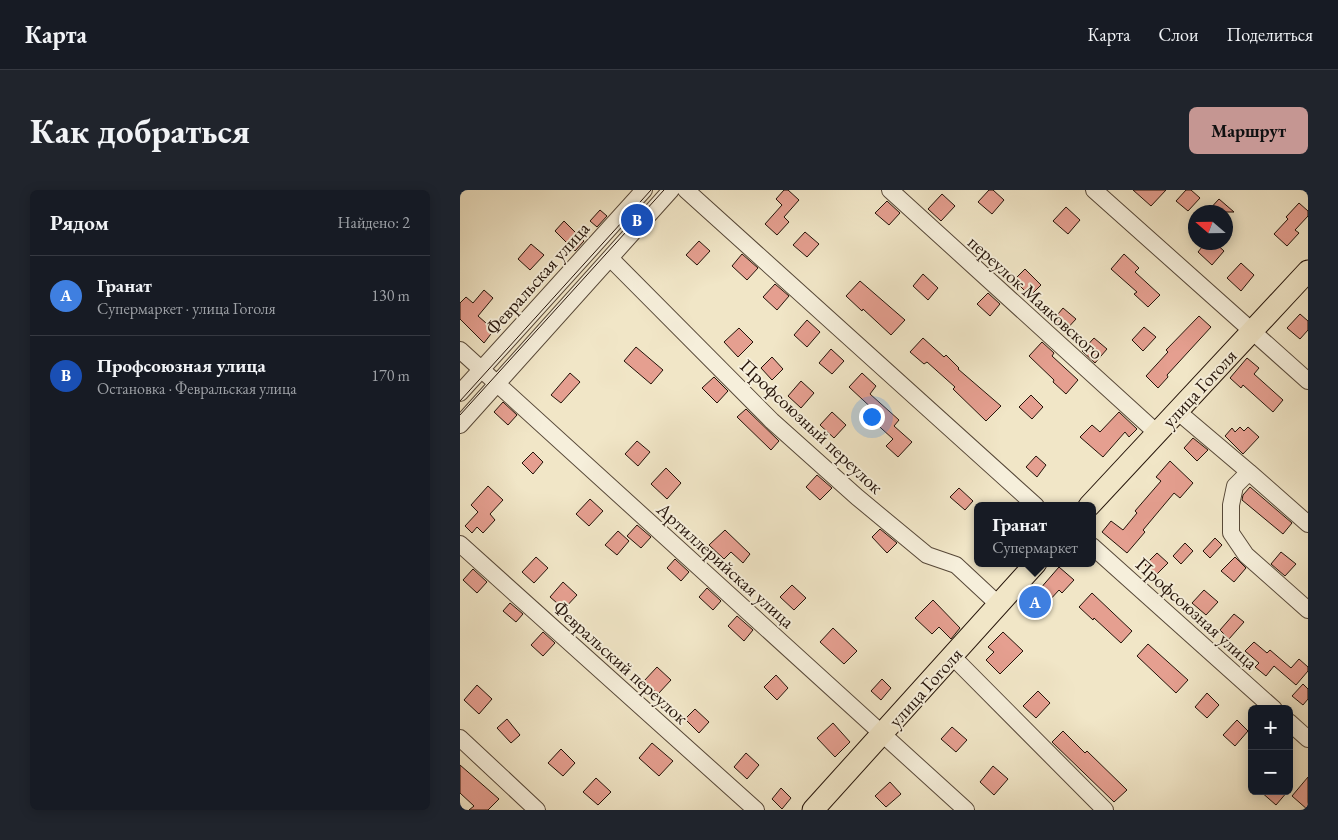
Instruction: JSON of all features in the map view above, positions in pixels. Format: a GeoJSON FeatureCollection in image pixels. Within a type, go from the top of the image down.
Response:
{"type":"FeatureCollection","features":[{"type":"Feature","properties":{"kind":"main road","name":"улица Гоголя"},"geometry":{"type":"LineString","coordinates":[[1093,502],[1308,271]]}},
{"type":"Feature","properties":{"kind":"main road","name":"улица Гоголя"},"geometry":{"type":"LineString","coordinates":[[813,810],[1032,567]]}},
{"type":"Feature","properties":{"kind":"street","name":"Февральская улица"},"geometry":{"type":"LineString","coordinates":[[460,393],[644,190]]}},
{"type":"Feature","properties":{"kind":"street"},"geometry":{"type":"LineString","coordinates":[[460,425],[671,190]]}},
{"type":"Feature","properties":{"kind":"street"},"geometry":{"type":"LineString","coordinates":[[686,190],[1032,502]]}},
{"type":"Feature","properties":{"kind":"street","name":"переулок Маяковского"},"geometry":{"type":"LineString","coordinates":[[890,190],[1156,434]]}},
{"type":"Feature","properties":{"kind":"street"},"geometry":{"type":"LineString","coordinates":[[1094,190],[1308,381]]}},
{"type":"Feature","properties":{"kind":"street","name":"Профсоюзный переулок"},"geometry":{"type":"LineString","coordinates":[[610,258],[772,421],[927,555],[956,565],[999,605]]}},
{"type":"Feature","properties":{"kind":"street","name":"Артиллерийская улица"},"geometry":{"type":"LineString","coordinates":[[460,350],[966,810]]}},
{"type":"Feature","properties":{"kind":"street"},"geometry":{"type":"LineString","coordinates":[[1177,411],[1308,524]]}},
{"type":"Feature","properties":{"kind":"street"},"geometry":{"type":"LineString","coordinates":[[1249,472],[1235,486],[1231,506],[1231,533],[1246,555],[1308,610]]}},
{"type":"Feature","properties":{"kind":"street","name":"Февральский переулок"},"geometry":{"type":"LineString","coordinates":[[460,544],[756,810]]}},
{"type":"Feature","properties":{"kind":"street","name":"Профсоюзная улица"},"geometry":{"type":"LineString","coordinates":[[1096,550],[1270,705]]}},
{"type":"Feature","properties":{"kind":"street"},"geometry":{"type":"LineString","coordinates":[[952,656],[1105,810]]}},
{"type":"Feature","properties":{"kind":"street"},"geometry":{"type":"LineString","coordinates":[[1293,726],[1308,739]]}},
{"type":"Feature","properties":{"kind":"street"},"geometry":{"type":"LineString","coordinates":[[460,738],[537,810]]}},
{"type":"Feature","properties":{"kind":"building"},"geometry":{"type":"Polygon","coordinates":[[[784,190],[788,190],[799,200],[784,217],[789,222],[777,235],[765,224],[782,205],[776,199],[784,190]]]}},
{"type":"Feature","properties":{"kind":"building"},"geometry":{"type":"Polygon","coordinates":[[[989,190],[993,190],[1004,200],[992,214],[978,202],[989,190]]]}},
{"type":"Feature","properties":{"kind":"building"},"geometry":{"type":"Polygon","coordinates":[[[1133,190],[1166,190],[1151,206],[1133,190]]]}},
{"type":"Feature","properties":{"kind":"building"},"geometry":{"type":"Polygon","coordinates":[[[1186,190],[1191,190],[1200,198],[1194,205],[1188,205],[1188,211],[1176,201],[1186,190]]]}},
{"type":"Feature","properties":{"kind":"building"},"geometry":{"type":"Polygon","coordinates":[[[942,194],[955,206],[941,221],[928,209],[942,194]]]}},
{"type":"Feature","properties":{"kind":"building"},"geometry":{"type":"Polygon","coordinates":[[[1219,199],[1226,205],[1213,205],[1219,199]]]}},
{"type":"Feature","properties":{"kind":"building"},"geometry":{"type":"Polygon","coordinates":[[[887,201],[900,213],[889,225],[875,213],[887,201]]]}},
{"type":"Feature","properties":{"kind":"building"},"geometry":{"type":"Polygon","coordinates":[[[1299,203],[1308,211],[1308,216],[1295,230],[1299,233],[1287,246],[1274,234],[1299,203]]]}},
{"type":"Feature","properties":{"kind":"building"},"geometry":{"type":"Polygon","coordinates":[[[1066,207],[1080,220],[1068,234],[1053,221],[1066,207]]]}},
{"type":"Feature","properties":{"kind":"building"},"geometry":{"type":"Polygon","coordinates":[[[600,210],[607,216],[597,227],[590,221],[600,210]]]}},
{"type":"Feature","properties":{"kind":"building"},"geometry":{"type":"Polygon","coordinates":[[[564,221],[584,241],[575,251],[555,231],[564,221]]]}},
{"type":"Feature","properties":{"kind":"building"},"geometry":{"type":"Polygon","coordinates":[[[805,232],[819,244],[807,257],[793,245],[805,232]]]}},
{"type":"Feature","properties":{"kind":"building"},"geometry":{"type":"Polygon","coordinates":[[[699,241],[710,251],[697,265],[686,255],[699,241]]]}},
{"type":"Feature","properties":{"kind":"building"},"geometry":{"type":"Polygon","coordinates":[[[531,244],[544,255],[530,270],[518,259],[531,244]]]}},
{"type":"Feature","properties":{"kind":"building"},"geometry":{"type":"Polygon","coordinates":[[[1200,250],[1224,251],[1212,265],[1198,252],[1200,250]]]}},
{"type":"Feature","properties":{"kind":"building"},"geometry":{"type":"Polygon","coordinates":[[[742,254],[758,268],[747,280],[732,266],[742,254]]]}},
{"type":"Feature","properties":{"kind":"building"},"geometry":{"type":"Polygon","coordinates":[[[1124,254],[1139,268],[1135,272],[1160,295],[1148,307],[1134,294],[1137,292],[1111,269],[1124,254]]]}},
{"type":"Feature","properties":{"kind":"building"},"geometry":{"type":"Polygon","coordinates":[[[1241,263],[1254,275],[1241,291],[1227,278],[1241,263]]]}},
{"type":"Feature","properties":{"kind":"building"},"geometry":{"type":"Polygon","coordinates":[[[1025,269],[1041,285],[1030,296],[1014,280],[1025,269]]]}},
{"type":"Feature","properties":{"kind":"building"},"geometry":{"type":"Polygon","coordinates":[[[923,274],[938,288],[928,300],[913,286],[923,274]]]}},
{"type":"Feature","properties":{"kind":"building"},"geometry":{"type":"Polygon","coordinates":[[[860,281],[905,320],[891,335],[846,296],[860,281]]]}},
{"type":"Feature","properties":{"kind":"building"},"geometry":{"type":"Polygon","coordinates":[[[775,284],[789,296],[777,310],[763,297],[775,284]]]}},
{"type":"Feature","properties":{"kind":"building"},"geometry":{"type":"Polygon","coordinates":[[[484,290],[493,298],[478,316],[494,330],[484,343],[460,319],[460,303],[466,297],[473,303],[484,290]]]}},
{"type":"Feature","properties":{"kind":"building"},"geometry":{"type":"Polygon","coordinates":[[[988,293],[1000,304],[990,316],[977,304],[988,293]]]}},
{"type":"Feature","properties":{"kind":"building"},"geometry":{"type":"Polygon","coordinates":[[[1063,308],[1076,319],[1065,331],[1053,320],[1063,308]]]}},
{"type":"Feature","properties":{"kind":"building"},"geometry":{"type":"Polygon","coordinates":[[[1300,314],[1308,321],[1308,330],[1300,339],[1287,328],[1300,314]]]}},
{"type":"Feature","properties":{"kind":"building"},"geometry":{"type":"Polygon","coordinates":[[[1199,316],[1211,327],[1167,375],[1168,377],[1158,388],[1146,376],[1168,352],[1166,350],[1199,316]]]}},
{"type":"Feature","properties":{"kind":"building"},"geometry":{"type":"Polygon","coordinates":[[[807,320],[820,332],[807,347],[794,335],[807,320]]]}},
{"type":"Feature","properties":{"kind":"building"},"geometry":{"type":"Polygon","coordinates":[[[1144,327],[1156,337],[1143,351],[1132,340],[1144,327]]]}},
{"type":"Feature","properties":{"kind":"building"},"geometry":{"type":"Polygon","coordinates":[[[739,328],[753,342],[738,357],[724,342],[739,328]]]}},
{"type":"Feature","properties":{"kind":"building"},"geometry":{"type":"Polygon","coordinates":[[[923,338],[944,357],[946,355],[958,369],[1001,406],[986,421],[953,389],[955,387],[927,362],[924,364],[910,352],[923,338]]]}},
{"type":"Feature","properties":{"kind":"building"},"geometry":{"type":"Polygon","coordinates":[[[1094,338],[1107,349],[1095,363],[1082,351],[1094,338]]]}},
{"type":"Feature","properties":{"kind":"building"},"geometry":{"type":"Polygon","coordinates":[[[1042,342],[1054,353],[1052,356],[1078,380],[1066,394],[1029,356],[1042,342]]]}},
{"type":"Feature","properties":{"kind":"building"},"geometry":{"type":"Polygon","coordinates":[[[636,347],[663,370],[651,384],[624,361],[636,347]]]}},
{"type":"Feature","properties":{"kind":"building"},"geometry":{"type":"Polygon","coordinates":[[[831,349],[844,361],[832,374],[819,363],[831,349]]]}},
{"type":"Feature","properties":{"kind":"building"},"geometry":{"type":"Polygon","coordinates":[[[772,357],[783,369],[772,380],[761,368],[772,357]]]}},
{"type":"Feature","properties":{"kind":"building"},"geometry":{"type":"Polygon","coordinates":[[[1247,358],[1259,368],[1254,374],[1283,400],[1273,412],[1243,385],[1241,388],[1230,378],[1247,358]]]}},
{"type":"Feature","properties":{"kind":"building"},"geometry":{"type":"Polygon","coordinates":[[[570,373],[580,382],[561,403],[551,395],[570,373]]]}},
{"type":"Feature","properties":{"kind":"building"},"geometry":{"type":"Polygon","coordinates":[[[862,373],[876,386],[870,394],[899,420],[894,426],[912,442],[898,457],[886,446],[893,439],[871,419],[877,413],[849,387],[862,373]]]}},
{"type":"Feature","properties":{"kind":"building"},"geometry":{"type":"Polygon","coordinates":[[[714,377],[728,391],[717,403],[702,388],[714,377]]]}},
{"type":"Feature","properties":{"kind":"building"},"geometry":{"type":"Polygon","coordinates":[[[801,381],[814,393],[801,408],[788,396],[801,381]]]}},
{"type":"Feature","properties":{"kind":"building"},"geometry":{"type":"Polygon","coordinates":[[[1031,395],[1043,407],[1032,419],[1019,407],[1031,395]]]}},
{"type":"Feature","properties":{"kind":"building"},"geometry":{"type":"Polygon","coordinates":[[[503,402],[517,415],[508,425],[494,412],[503,402]]]}},
{"type":"Feature","properties":{"kind":"building"},"geometry":{"type":"Polygon","coordinates":[[[746,409],[779,441],[771,450],[737,417],[746,409]]]}},
{"type":"Feature","properties":{"kind":"building"},"geometry":{"type":"Polygon","coordinates":[[[832,412],[846,425],[834,438],[820,425],[832,412]]]}},
{"type":"Feature","properties":{"kind":"building"},"geometry":{"type":"Polygon","coordinates":[[[1119,412],[1137,429],[1129,437],[1125,432],[1103,457],[1080,437],[1092,425],[1100,432],[1119,412]]]}},
{"type":"Feature","properties":{"kind":"building"},"geometry":{"type":"Polygon","coordinates":[[[1240,427],[1244,431],[1248,427],[1259,437],[1243,454],[1225,436],[1232,428],[1235,432],[1240,427]]]}},
{"type":"Feature","properties":{"kind":"building"},"geometry":{"type":"Polygon","coordinates":[[[1193,438],[1208,450],[1197,461],[1184,448],[1193,438]]]}},
{"type":"Feature","properties":{"kind":"building"},"geometry":{"type":"Polygon","coordinates":[[[637,441],[650,452],[638,466],[625,454],[637,441]]]}},
{"type":"Feature","properties":{"kind":"building"},"geometry":{"type":"Polygon","coordinates":[[[533,452],[543,462],[533,474],[522,463],[533,452]]]}},
{"type":"Feature","properties":{"kind":"building"},"geometry":{"type":"Polygon","coordinates":[[[1036,456],[1046,465],[1037,477],[1026,467],[1036,456]]]}},
{"type":"Feature","properties":{"kind":"building"},"geometry":{"type":"Polygon","coordinates":[[[1170,461],[1193,483],[1180,498],[1174,493],[1143,530],[1145,532],[1127,553],[1102,532],[1111,521],[1123,530],[1137,513],[1135,511],[1161,481],[1156,477],[1170,461]]]}},
{"type":"Feature","properties":{"kind":"building"},"geometry":{"type":"Polygon","coordinates":[[[666,468],[681,483],[667,499],[651,484],[666,468]]]}},
{"type":"Feature","properties":{"kind":"building"},"geometry":{"type":"Polygon","coordinates":[[[817,475],[832,488],[820,500],[806,487],[817,475]]]}},
{"type":"Feature","properties":{"kind":"building"},"geometry":{"type":"Polygon","coordinates":[[[488,486],[503,500],[490,514],[495,520],[483,533],[477,527],[472,533],[465,526],[478,512],[471,505],[488,486]]]}},
{"type":"Feature","properties":{"kind":"building"},"geometry":{"type":"Polygon","coordinates":[[[1250,487],[1292,523],[1283,534],[1242,500],[1243,495],[1250,487]]]}},
{"type":"Feature","properties":{"kind":"building"},"geometry":{"type":"Polygon","coordinates":[[[959,488],[973,501],[965,510],[950,497],[959,488]]]}},
{"type":"Feature","properties":{"kind":"building"},"geometry":{"type":"Polygon","coordinates":[[[590,499],[603,511],[589,526],[576,514],[590,499]]]}},
{"type":"Feature","properties":{"kind":"building"},"geometry":{"type":"Polygon","coordinates":[[[637,525],[651,537],[641,548],[627,536],[637,525]]]}},
{"type":"Feature","properties":{"kind":"building"},"geometry":{"type":"Polygon","coordinates":[[[880,529],[897,543],[887,553],[872,537],[880,529]]]}},
{"type":"Feature","properties":{"kind":"building"},"geometry":{"type":"Polygon","coordinates":[[[725,530],[750,554],[743,563],[731,552],[724,559],[709,545],[725,530]]]}},
{"type":"Feature","properties":{"kind":"building"},"geometry":{"type":"Polygon","coordinates":[[[618,531],[629,541],[617,555],[605,545],[618,531]]]}},
{"type":"Feature","properties":{"kind":"building"},"geometry":{"type":"Polygon","coordinates":[[[1215,538],[1222,545],[1210,558],[1203,551],[1215,538]]]}},
{"type":"Feature","properties":{"kind":"building"},"geometry":{"type":"Polygon","coordinates":[[[1185,543],[1193,551],[1181,564],[1173,556],[1185,543]]]}},
{"type":"Feature","properties":{"kind":"building"},"geometry":{"type":"Polygon","coordinates":[[[1281,552],[1296,564],[1285,576],[1271,564],[1281,552]]]}},
{"type":"Feature","properties":{"kind":"building"},"geometry":{"type":"Polygon","coordinates":[[[1157,553],[1168,563],[1156,575],[1145,565],[1157,553]]]}},
{"type":"Feature","properties":{"kind":"building"},"geometry":{"type":"Polygon","coordinates":[[[536,557],[548,568],[534,583],[522,572],[536,557]]]}},
{"type":"Feature","properties":{"kind":"building"},"geometry":{"type":"Polygon","coordinates":[[[1235,557],[1246,568],[1234,582],[1221,571],[1235,557]]]}},
{"type":"Feature","properties":{"kind":"building"},"geometry":{"type":"Polygon","coordinates":[[[675,559],[689,572],[681,581],[667,568],[675,559]]]}},
{"type":"Feature","properties":{"kind":"building"},"geometry":{"type":"Polygon","coordinates":[[[1059,567],[1074,580],[1062,593],[1059,590],[1038,613],[1025,601],[1037,588],[1039,590],[1059,567]]]}},
{"type":"Feature","properties":{"kind":"building"},"geometry":{"type":"Polygon","coordinates":[[[473,569],[487,582],[477,593],[463,580],[473,569]]]}},
{"type":"Feature","properties":{"kind":"building"},"geometry":{"type":"Polygon","coordinates":[[[563,582],[577,595],[564,609],[550,597],[563,582]]]}},
{"type":"Feature","properties":{"kind":"building"},"geometry":{"type":"Polygon","coordinates":[[[792,585],[806,598],[794,610],[780,597],[792,585]]]}},
{"type":"Feature","properties":{"kind":"building"},"geometry":{"type":"Polygon","coordinates":[[[707,588],[721,601],[713,610],[699,597],[707,588]]]}},
{"type":"Feature","properties":{"kind":"building"},"geometry":{"type":"Polygon","coordinates":[[[1204,590],[1218,602],[1206,615],[1192,603],[1204,590]]]}},
{"type":"Feature","properties":{"kind":"building"},"geometry":{"type":"Polygon","coordinates":[[[1092,593],[1132,631],[1121,643],[1079,607],[1092,593]]]}},
{"type":"Feature","properties":{"kind":"building"},"geometry":{"type":"Polygon","coordinates":[[[933,600],[960,628],[951,639],[939,627],[932,634],[915,618],[933,600]]]}},
{"type":"Feature","properties":{"kind":"building"},"geometry":{"type":"Polygon","coordinates":[[[510,603],[523,614],[516,622],[503,611],[510,603]]]}},
{"type":"Feature","properties":{"kind":"building"},"geometry":{"type":"Polygon","coordinates":[[[1234,614],[1244,622],[1229,639],[1220,630],[1234,614]]]}},
{"type":"Feature","properties":{"kind":"building"},"geometry":{"type":"Polygon","coordinates":[[[737,616],[753,630],[744,641],[728,626],[737,616]]]}},
{"type":"Feature","properties":{"kind":"building"},"geometry":{"type":"Polygon","coordinates":[[[833,628],[857,651],[844,664],[820,642],[833,628]]]}},
{"type":"Feature","properties":{"kind":"building"},"geometry":{"type":"Polygon","coordinates":[[[543,632],[555,643],[543,656],[531,645],[543,632]]]}},
{"type":"Feature","properties":{"kind":"building"},"geometry":{"type":"Polygon","coordinates":[[[1003,632],[1023,651],[1000,674],[986,660],[994,652],[988,647],[1003,632]]]}},
{"type":"Feature","properties":{"kind":"building"},"geometry":{"type":"Polygon","coordinates":[[[1254,642],[1267,653],[1270,650],[1291,668],[1299,659],[1308,667],[1308,671],[1296,685],[1274,666],[1266,676],[1255,667],[1259,663],[1245,651],[1254,642]]]}},
{"type":"Feature","properties":{"kind":"building"},"geometry":{"type":"Polygon","coordinates":[[[1148,644],[1188,680],[1176,693],[1137,656],[1148,644]]]}},
{"type":"Feature","properties":{"kind":"building"},"geometry":{"type":"Polygon","coordinates":[[[657,667],[671,680],[658,694],[644,681],[657,667]]]}},
{"type":"Feature","properties":{"kind":"building"},"geometry":{"type":"Polygon","coordinates":[[[776,675],[788,688],[777,700],[764,687],[776,675]]]}},
{"type":"Feature","properties":{"kind":"building"},"geometry":{"type":"Polygon","coordinates":[[[882,679],[891,688],[881,700],[871,691],[882,679]]]}},
{"type":"Feature","properties":{"kind":"building"},"geometry":{"type":"Polygon","coordinates":[[[1303,684],[1308,689],[1308,699],[1303,705],[1292,696],[1303,684]]]}},
{"type":"Feature","properties":{"kind":"building"},"geometry":{"type":"Polygon","coordinates":[[[477,685],[492,699],[479,714],[464,700],[477,685]]]}},
{"type":"Feature","properties":{"kind":"building"},"geometry":{"type":"Polygon","coordinates":[[[1038,691],[1050,703],[1036,718],[1023,706],[1038,691]]]}},
{"type":"Feature","properties":{"kind":"building"},"geometry":{"type":"Polygon","coordinates":[[[1207,693],[1219,705],[1207,718],[1195,707],[1207,693]]]}},
{"type":"Feature","properties":{"kind":"building"},"geometry":{"type":"Polygon","coordinates":[[[695,709],[709,722],[699,733],[685,719],[695,709]]]}},
{"type":"Feature","properties":{"kind":"building"},"geometry":{"type":"Polygon","coordinates":[[[507,719],[520,735],[511,743],[497,728],[507,719]]]}},
{"type":"Feature","properties":{"kind":"building"},"geometry":{"type":"Polygon","coordinates":[[[1237,720],[1248,731],[1235,746],[1223,735],[1237,720]]]}},
{"type":"Feature","properties":{"kind":"building"},"geometry":{"type":"Polygon","coordinates":[[[833,723],[850,742],[835,757],[817,738],[833,723]]]}},
{"type":"Feature","properties":{"kind":"building"},"geometry":{"type":"Polygon","coordinates":[[[952,727],[967,740],[956,752],[941,739],[952,727]]]}},
{"type":"Feature","properties":{"kind":"building"},"geometry":{"type":"Polygon","coordinates":[[[1063,731],[1085,753],[1087,751],[1127,790],[1114,802],[1052,742],[1063,731]]]}},
{"type":"Feature","properties":{"kind":"building"},"geometry":{"type":"Polygon","coordinates":[[[652,743],[673,761],[659,776],[639,758],[652,743]]]}},
{"type":"Feature","properties":{"kind":"building"},"geometry":{"type":"Polygon","coordinates":[[[561,749],[575,763],[563,776],[548,763],[561,749]]]}},
{"type":"Feature","properties":{"kind":"building"},"geometry":{"type":"Polygon","coordinates":[[[746,753],[759,765],[747,779],[734,767],[746,753]]]}},
{"type":"Feature","properties":{"kind":"building"},"geometry":{"type":"Polygon","coordinates":[[[460,765],[499,799],[488,810],[469,810],[474,806],[460,793],[460,765]]]}},
{"type":"Feature","properties":{"kind":"building"},"geometry":{"type":"Polygon","coordinates":[[[993,766],[1008,779],[994,795],[980,782],[993,766]]]}},
{"type":"Feature","properties":{"kind":"building"},"geometry":{"type":"Polygon","coordinates":[[[1308,777],[1308,810],[1292,796],[1308,777]]]}},
{"type":"Feature","properties":{"kind":"building"},"geometry":{"type":"Polygon","coordinates":[[[596,778],[611,792],[598,805],[583,792],[596,778]]]}},
{"type":"Feature","properties":{"kind":"building"},"geometry":{"type":"Polygon","coordinates":[[[890,782],[901,794],[886,807],[875,796],[890,782]]]}},
{"type":"Feature","properties":{"kind":"building"},"geometry":{"type":"Polygon","coordinates":[[[781,788],[791,798],[782,809],[772,799],[781,788]]]}},
{"type":"Feature","properties":{"kind":"building"},"geometry":{"type":"Polygon","coordinates":[[[1265,795],[1285,795],[1276,805],[1265,795]]]}},
{"type":"Feature","properties":{"kind":"tram line"},"geometry":{"type":"LineString","coordinates":[[460,401],[651,190]]}},
{"type":"Feature","properties":{"kind":"tram line"},"geometry":{"type":"LineString","coordinates":[[460,415],[664,190]]}},
{"type":"Feature","properties":{"kind":"place","name":"Профсоюзная улица"},"geometry":{"type":"Point","coordinates":[637,220]}},
{"type":"Feature","properties":{"kind":"place","name":"Гранат"},"geometry":{"type":"Point","coordinates":[1035,602]}}]}
